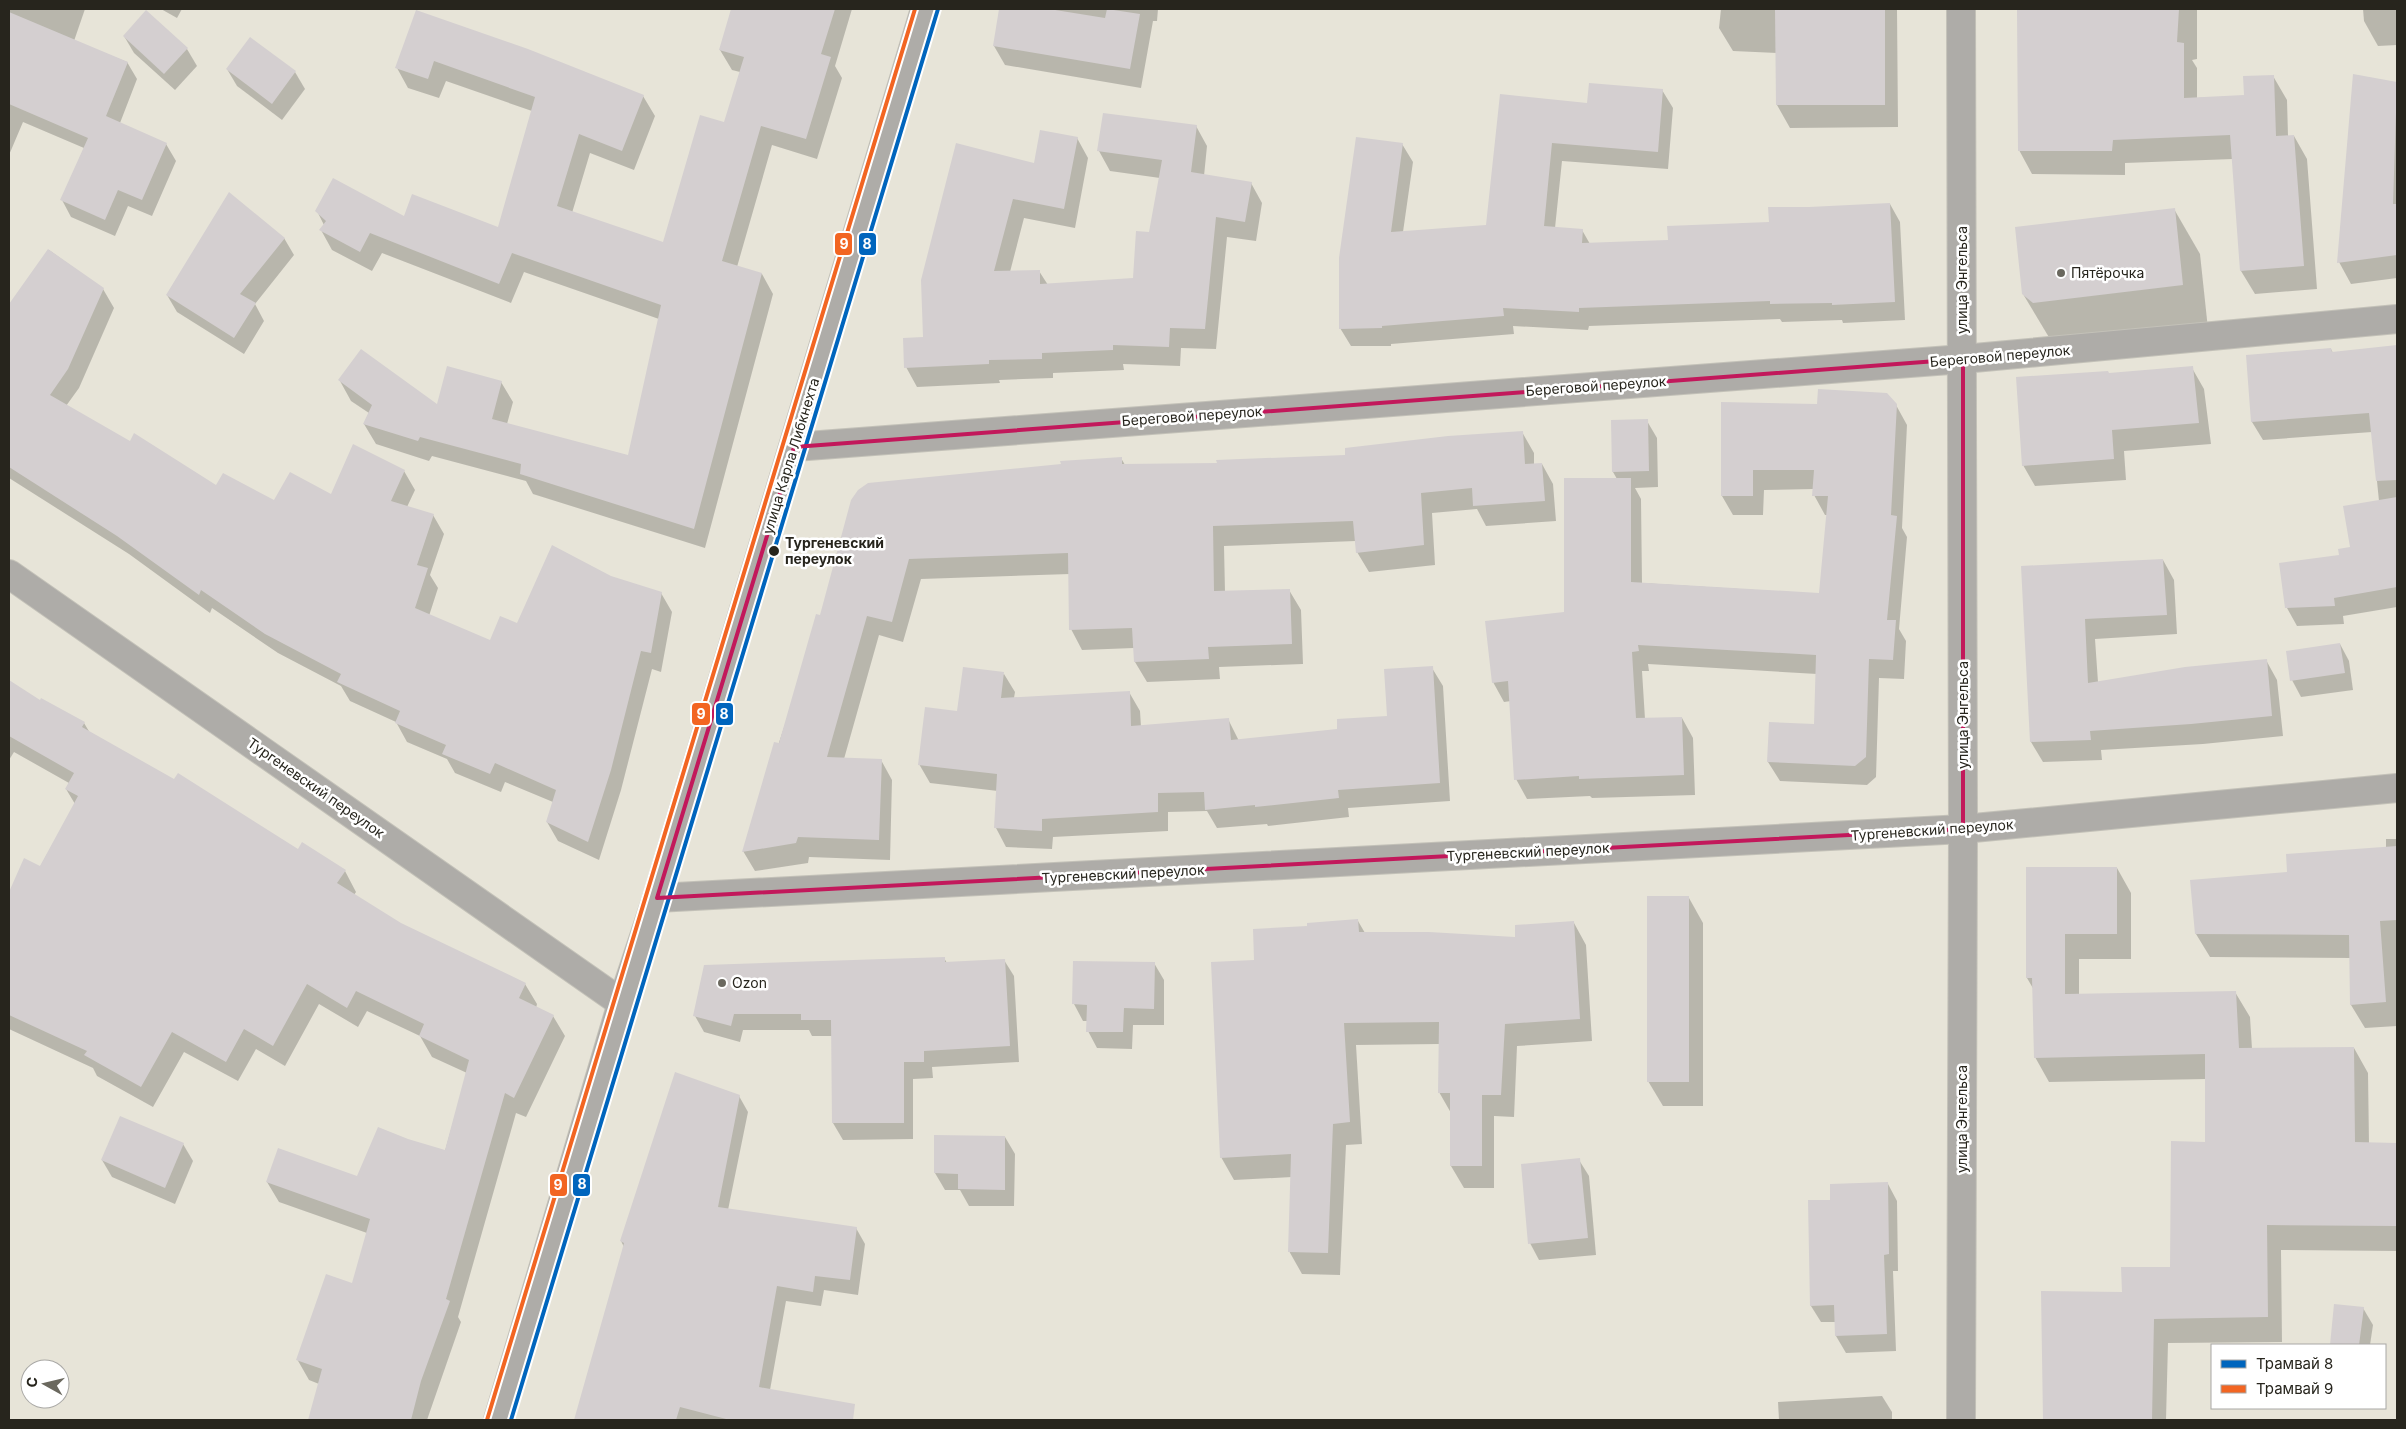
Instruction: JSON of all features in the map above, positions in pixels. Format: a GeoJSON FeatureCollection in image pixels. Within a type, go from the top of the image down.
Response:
{"type":"FeatureCollection","features":[{"type":"Feature","properties":{"kind":"street","name":"улица Карла Либкнехта"},"geometry":{"type":"LineString","coordinates":[[498,1420],[622,1003],[657,898],[925,9]]}},
{"type":"Feature","properties":{"kind":"street","name":"улица Энгельса"},"geometry":{"type":"LineString","coordinates":[[1961,9],[1963,360],[1961,1420]]}},
{"type":"Feature","properties":{"kind":"street","name":"Береговой переулок"},"geometry":{"type":"LineString","coordinates":[[794,447],[1963,360],[2397,319]]}},
{"type":"Feature","properties":{"kind":"street","name":"Тургеневский переулок"},"geometry":{"type":"LineString","coordinates":[[9,574],[622,1003]]}},
{"type":"Feature","properties":{"kind":"street","name":"Тургеневский переулок"},"geometry":{"type":"LineString","coordinates":[[657,898],[1963,830],[2397,788]]}},
{"type":"Feature","properties":{"kind":"highlighted area"},"geometry":{"type":"Polygon","coordinates":[[[1963,359],[1963,829],[657,898],[794,447],[1963,359]]]}},
{"type":"Feature","properties":{"kind":"building"},"geometry":{"type":"Polygon","coordinates":[[[731,9],[835,9],[821,54],[831,57],[806,139],[761,126],[722,261],[762,273],[694,529],[520,474],[521,464],[420,437],[418,441],[363,424],[372,405],[338,380],[361,349],[437,404],[447,366],[502,381],[492,419],[628,455],[661,305],[512,253],[499,284],[370,233],[360,252],[319,230],[326,221],[315,211],[333,178],[404,216],[412,194],[498,227],[535,97],[434,61],[428,79],[395,68],[416,10],[528,49],[644,95],[622,151],[579,134],[557,206],[663,242],[700,115],[724,122],[744,57],[719,50],[731,9]]]}},
{"type":"Feature","properties":{"kind":"building"},"geometry":{"type":"Polygon","coordinates":[[[999,9],[1049,9],[1105,18],[1107,9],[1140,14],[1130,69],[993,46],[999,9]]]}},
{"type":"Feature","properties":{"kind":"building"},"geometry":{"type":"Polygon","coordinates":[[[1775,9],[1885,9],[1885,105],[1776,105],[1775,9]]]}},
{"type":"Feature","properties":{"kind":"building"},"geometry":{"type":"Polygon","coordinates":[[[2017,9],[2179,9],[2177,42],[2184,43],[2184,98],[2244,95],[2243,76],[2274,75],[2276,136],[2294,135],[2304,266],[2240,271],[2230,135],[2113,140],[2112,151],[2018,151],[2017,9]]]}},
{"type":"Feature","properties":{"kind":"building"},"geometry":{"type":"Polygon","coordinates":[[[146,10],[188,48],[164,74],[123,36],[146,10]]]}},
{"type":"Feature","properties":{"kind":"building"},"geometry":{"type":"Polygon","coordinates":[[[9,12],[128,62],[106,116],[167,143],[142,200],[118,190],[105,220],[60,200],[88,138],[9,104],[9,12]]]}},
{"type":"Feature","properties":{"kind":"building"},"geometry":{"type":"Polygon","coordinates":[[[250,37],[296,71],[272,104],[226,69],[250,37]]]}},
{"type":"Feature","properties":{"kind":"building"},"geometry":{"type":"Polygon","coordinates":[[[2353,74],[2397,82],[2393,204],[2397,204],[2397,255],[2337,263],[2353,74]]]}},
{"type":"Feature","properties":{"kind":"building"},"geometry":{"type":"Polygon","coordinates":[[[1589,83],[1663,89],[1658,152],[1552,143],[1544,226],[1583,229],[1582,243],[1668,240],[1667,226],[1769,222],[1768,207],[1890,203],[1895,302],[1832,305],[1832,303],[1770,304],[1770,301],[1579,308],[1579,312],[1503,308],[1504,316],[1382,326],[1382,328],[1339,329],[1339,258],[1356,137],[1403,143],[1391,232],[1486,225],[1500,94],[1587,103],[1589,83]]]}},
{"type":"Feature","properties":{"kind":"building"},"geometry":{"type":"Polygon","coordinates":[[[1103,113],[1197,125],[1191,172],[1252,182],[1245,222],[1216,217],[1205,329],[1170,328],[1169,347],[1113,345],[1113,350],[1042,353],[1042,359],[989,360],[989,364],[904,368],[903,338],[923,337],[921,280],[956,143],[1034,163],[1040,130],[1078,137],[1064,209],[1013,199],[994,271],[1040,270],[1040,284],[1133,278],[1136,231],[1149,232],[1162,160],[1097,151],[1103,113]]]}},
{"type":"Feature","properties":{"kind":"building"},"geometry":{"type":"Polygon","coordinates":[[[229,192],[285,238],[240,294],[256,303],[234,338],[166,295],[229,192]]]}},
{"type":"Feature","properties":{"kind":"building"},"geometry":{"type":"Polygon","coordinates":[[[2175,208],[2183,285],[2033,303],[2022,294],[2015,227],[2175,208]]]}},
{"type":"Feature","properties":{"kind":"building"},"geometry":{"type":"Polygon","coordinates":[[[48,249],[104,288],[68,369],[50,395],[130,441],[134,433],[216,485],[223,473],[274,500],[290,472],[331,494],[353,444],[405,470],[391,501],[434,514],[417,565],[428,568],[415,608],[490,640],[500,616],[517,623],[552,545],[611,576],[662,592],[651,653],[641,651],[611,770],[588,842],[546,822],[556,790],[495,763],[490,774],[442,754],[446,745],[395,723],[400,711],[337,682],[341,674],[265,634],[201,590],[199,595],[117,536],[9,467],[9,304],[48,249]]]}},
{"type":"Feature","properties":{"kind":"building"},"geometry":{"type":"Polygon","coordinates":[[[2397,345],[2397,480],[2376,481],[2369,413],[2251,422],[2246,355],[2331,348],[2332,352],[2397,345]]]}},
{"type":"Feature","properties":{"kind":"building"},"geometry":{"type":"Polygon","coordinates":[[[2193,366],[2199,423],[2112,430],[2114,459],[2022,466],[2016,377],[2108,371],[2109,373],[2193,366]]]}},
{"type":"Feature","properties":{"kind":"building"},"geometry":{"type":"Polygon","coordinates":[[[1818,389],[1887,393],[1897,404],[1891,515],[1897,516],[1887,620],[1896,620],[1893,660],[1869,659],[1866,757],[1855,766],[1767,762],[1769,722],[1814,724],[1816,655],[1638,645],[1639,651],[1632,652],[1636,718],[1682,717],[1684,775],[1579,779],[1579,776],[1514,780],[1508,681],[1492,683],[1485,621],[1564,612],[1564,478],[1631,478],[1631,582],[1819,593],[1828,496],[1812,496],[1814,470],[1753,470],[1753,496],[1721,496],[1721,402],[1817,404],[1818,389]]]}},
{"type":"Feature","properties":{"kind":"building"},"geometry":{"type":"Polygon","coordinates":[[[1648,419],[1649,471],[1612,472],[1611,420],[1648,419]]]}},
{"type":"Feature","properties":{"kind":"building"},"geometry":{"type":"Polygon","coordinates":[[[1523,431],[1525,464],[1542,463],[1545,501],[1473,506],[1472,488],[1421,493],[1424,545],[1356,553],[1353,521],[1213,526],[1214,591],[1290,589],[1292,644],[1208,647],[1209,659],[1134,662],[1132,628],[1069,630],[1068,553],[909,559],[892,622],[867,616],[827,757],[882,759],[879,840],[798,837],[796,843],[742,852],[774,742],[779,743],[816,614],[820,615],[851,500],[858,490],[868,483],[1061,464],[1060,461],[1122,457],[1122,464],[1217,463],[1216,460],[1345,455],[1345,448],[1448,436],[1523,431]]]}},
{"type":"Feature","properties":{"kind":"building"},"geometry":{"type":"Polygon","coordinates":[[[2397,497],[2397,587],[2334,598],[2335,606],[2285,608],[2279,563],[2339,555],[2338,549],[2350,547],[2343,506],[2397,497]]]}},
{"type":"Feature","properties":{"kind":"building"},"geometry":{"type":"Polygon","coordinates":[[[2163,559],[2167,615],[2085,619],[2088,683],[2185,667],[2267,659],[2272,716],[2090,731],[2091,740],[2030,742],[2021,566],[2163,559]]]}},
{"type":"Feature","properties":{"kind":"building"},"geometry":{"type":"Polygon","coordinates":[[[2340,643],[2345,673],[2290,681],[2286,651],[2340,643]]]}},
{"type":"Feature","properties":{"kind":"building"},"geometry":{"type":"Polygon","coordinates":[[[1433,666],[1440,783],[1338,790],[1339,798],[1205,810],[1204,792],[1158,793],[1158,812],[1042,819],[1042,831],[994,828],[997,774],[918,765],[925,707],[957,711],[963,667],[1004,672],[1001,698],[1130,691],[1131,726],[1229,718],[1231,740],[1337,729],[1337,719],[1387,716],[1384,669],[1433,666]]]}},
{"type":"Feature","properties":{"kind":"building"},"geometry":{"type":"Polygon","coordinates":[[[9,680],[40,700],[41,698],[85,722],[82,727],[174,779],[178,773],[298,849],[302,842],[346,870],[337,883],[401,923],[526,983],[519,998],[554,1015],[514,1098],[505,1093],[446,1299],[450,1301],[421,1381],[411,1420],[308,1420],[322,1369],[296,1360],[326,1274],[352,1283],[370,1219],[266,1182],[278,1148],[357,1176],[378,1127],[408,1139],[445,1150],[469,1060],[419,1036],[424,1024],[356,991],[347,1008],[307,984],[273,1046],[244,1029],[226,1062],[172,1032],[141,1087],[84,1055],[87,1051],[9,1015],[9,892],[24,858],[40,866],[78,796],[65,789],[74,773],[9,736],[9,680]]]}},
{"type":"Feature","properties":{"kind":"building"},"geometry":{"type":"Polygon","coordinates":[[[2397,846],[2397,920],[2380,921],[2386,1002],[2350,1005],[2349,935],[2195,934],[2190,880],[2287,872],[2286,854],[2397,846]]]}},
{"type":"Feature","properties":{"kind":"building"},"geometry":{"type":"Polygon","coordinates":[[[2026,867],[2117,867],[2117,934],[2065,934],[2065,994],[2236,991],[2239,1048],[2354,1047],[2355,1142],[2397,1143],[2397,1226],[2267,1225],[2268,1317],[2154,1319],[2152,1420],[2043,1420],[2041,1291],[2122,1292],[2121,1267],[2170,1267],[2171,1141],[2205,1142],[2205,1054],[2034,1058],[2032,978],[2026,978],[2026,867]]]}},
{"type":"Feature","properties":{"kind":"building"},"geometry":{"type":"Polygon","coordinates":[[[1647,896],[1689,896],[1689,1082],[1647,1082],[1647,896]]]}},
{"type":"Feature","properties":{"kind":"building"},"geometry":{"type":"Polygon","coordinates":[[[1358,919],[1359,932],[1429,932],[1515,937],[1515,925],[1574,921],[1580,1019],[1505,1024],[1501,1095],[1482,1095],[1482,1166],[1450,1166],[1450,1093],[1438,1093],[1439,1022],[1344,1023],[1350,1122],[1333,1124],[1328,1253],[1288,1252],[1291,1154],[1220,1158],[1211,962],[1254,960],[1253,929],[1307,926],[1307,923],[1358,919]]]}},
{"type":"Feature","properties":{"kind":"building"},"geometry":{"type":"Polygon","coordinates":[[[945,957],[945,962],[1005,959],[1010,1046],[924,1051],[924,1062],[904,1062],[904,1123],[832,1123],[831,1020],[801,1020],[801,1014],[734,1014],[731,1026],[693,1016],[704,965],[945,957]]]}},
{"type":"Feature","properties":{"kind":"building"},"geometry":{"type":"Polygon","coordinates":[[[1073,961],[1155,962],[1154,1009],[1124,1008],[1123,1032],[1086,1032],[1087,1005],[1072,1004],[1073,961]]]}},
{"type":"Feature","properties":{"kind":"building"},"geometry":{"type":"Polygon","coordinates":[[[675,1072],[740,1095],[718,1207],[857,1227],[850,1280],[815,1276],[813,1292],[777,1286],[759,1387],[855,1404],[853,1420],[730,1420],[680,1407],[676,1420],[574,1420],[624,1243],[620,1241],[675,1072]]]}},
{"type":"Feature","properties":{"kind":"building"},"geometry":{"type":"Polygon","coordinates":[[[120,1116],[184,1143],[165,1188],[101,1160],[120,1116]]]}},
{"type":"Feature","properties":{"kind":"building"},"geometry":{"type":"Polygon","coordinates":[[[934,1135],[1005,1136],[1005,1190],[958,1189],[958,1174],[934,1173],[934,1135]]]}},
{"type":"Feature","properties":{"kind":"building"},"geometry":{"type":"Polygon","coordinates":[[[1580,1158],[1588,1238],[1528,1244],[1521,1164],[1580,1158]]]}},
{"type":"Feature","properties":{"kind":"building"},"geometry":{"type":"Polygon","coordinates":[[[1888,1182],[1889,1254],[1884,1255],[1887,1334],[1835,1336],[1834,1305],[1810,1306],[1808,1200],[1830,1200],[1830,1184],[1888,1182]]]}},
{"type":"Feature","properties":{"kind":"building"},"geometry":{"type":"Polygon","coordinates":[[[2334,1304],[2364,1307],[2359,1344],[2330,1344],[2334,1304]]]}},
{"type":"Feature","properties":{"kind":"tram line","name":"9"},"geometry":{"type":"LineString","coordinates":[[487,1420],[915,9]]}},
{"type":"Feature","properties":{"kind":"tram line","name":"8"},"geometry":{"type":"LineString","coordinates":[[511,1420],[938,9]]}},
{"type":"Feature","properties":{"kind":"place","name":"Пятёрочка"},"geometry":{"type":"Point","coordinates":[2061,273]}},
{"type":"Feature","properties":{"kind":"place","name":"Тургеневский переулок"},"geometry":{"type":"Point","coordinates":[774,551]}},
{"type":"Feature","properties":{"kind":"place","name":"Ozon"},"geometry":{"type":"Point","coordinates":[722,983]}}]}
